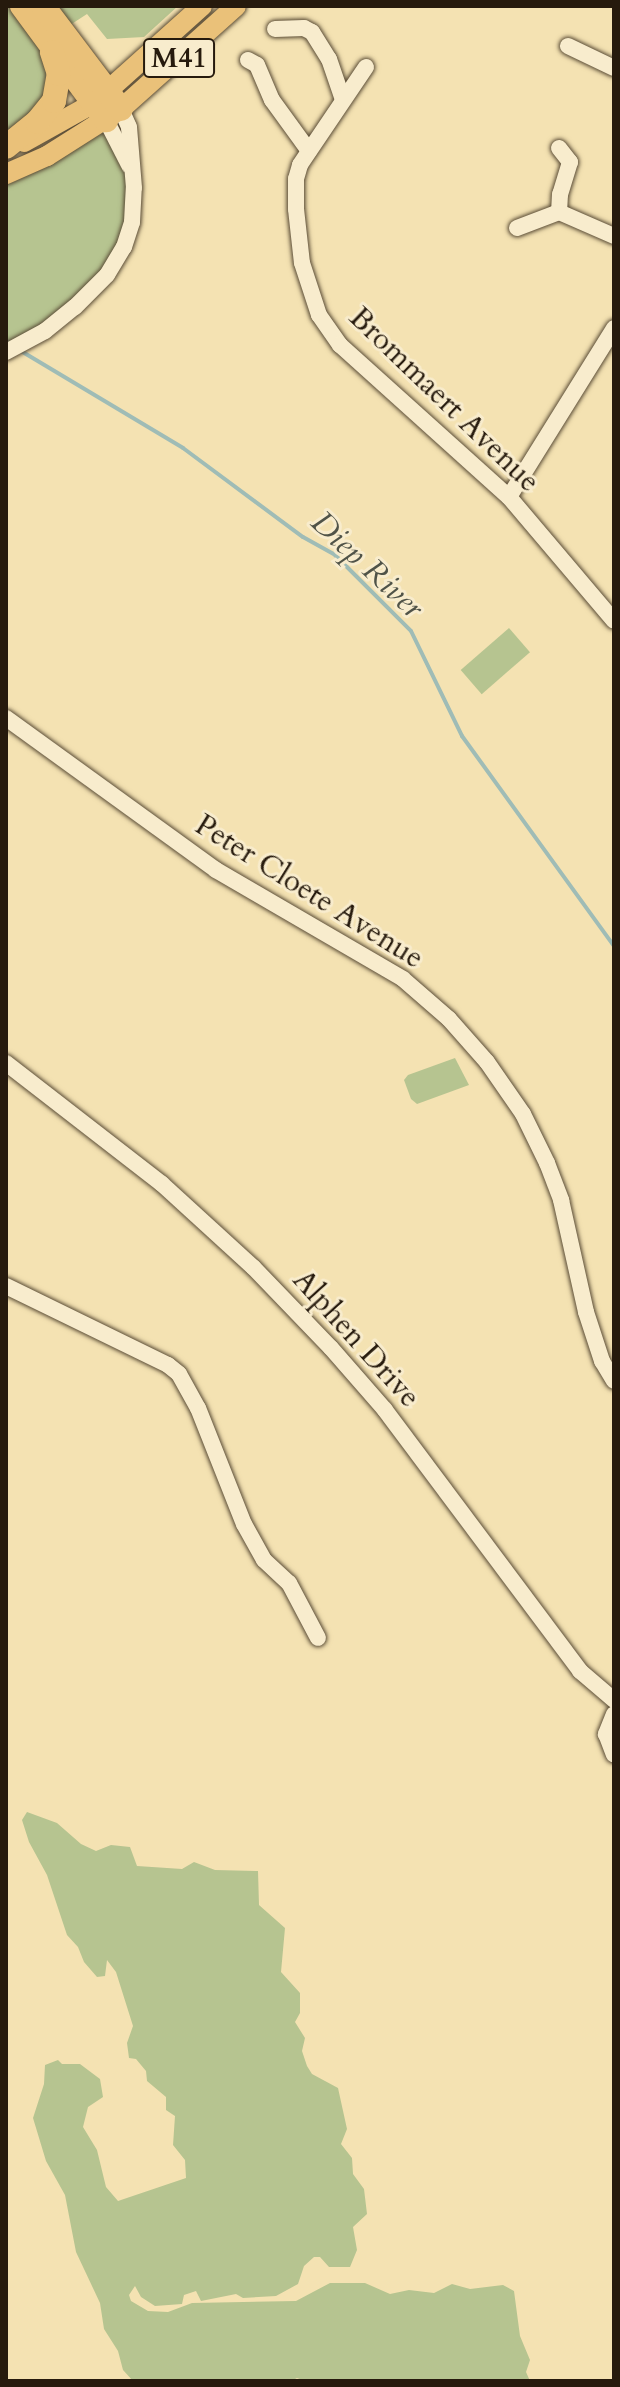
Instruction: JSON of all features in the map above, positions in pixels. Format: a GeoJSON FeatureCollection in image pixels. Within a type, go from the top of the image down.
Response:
{"type":"FeatureCollection","features":[{"type":"Feature","properties":{"kind":"highway"},"geometry":{"type":"LineString","coordinates":[[22,6],[47,40],[107,106]]}},
{"type":"Feature","properties":{"kind":"highway"},"geometry":{"type":"LineString","coordinates":[[43,6],[107,106]]}},
{"type":"Feature","properties":{"kind":"highway"},"geometry":{"type":"LineString","coordinates":[[6,149],[42,117],[56,97],[58,70],[47,40]]}},
{"type":"Feature","properties":{"kind":"main road","name":"M41"},"geometry":{"type":"LineString","coordinates":[[6,149],[107,106],[202,6]]}},
{"type":"Feature","properties":{"kind":"main road","name":"M41"},"geometry":{"type":"LineString","coordinates":[[6,174],[47,156],[236,6]]}},
{"type":"Feature","properties":{"kind":"street"},"geometry":{"type":"LineString","coordinates":[[275,29],[304,28],[312,32],[329,59],[343,100]]}},
{"type":"Feature","properties":{"kind":"street"},"geometry":{"type":"LineString","coordinates":[[568,46],[614,68]]}},
{"type":"Feature","properties":{"kind":"street"},"geometry":{"type":"LineString","coordinates":[[248,60],[257,65],[272,100],[309,151]]}},
{"type":"Feature","properties":{"kind":"street","name":"Brommaert Avenue"},"geometry":{"type":"LineString","coordinates":[[366,67],[309,151],[296,179],[302,263],[319,315],[340,345],[509,497],[614,621]]}},
{"type":"Feature","properties":{"kind":"street"},"geometry":{"type":"LineString","coordinates":[[6,352],[62,318],[107,275],[129,232],[134,204],[133,173],[107,106]]}},
{"type":"Feature","properties":{"kind":"street"},"geometry":{"type":"LineString","coordinates":[[559,148],[570,162],[560,194],[559,212]]}},
{"type":"Feature","properties":{"kind":"street"},"geometry":{"type":"LineString","coordinates":[[517,228],[559,212],[614,236]]}},
{"type":"Feature","properties":{"kind":"street"},"geometry":{"type":"LineString","coordinates":[[509,497],[614,328]]}},
{"type":"Feature","properties":{"kind":"street","name":"Peter Cloete Avenue"},"geometry":{"type":"LineString","coordinates":[[6,718],[216,870],[403,979],[449,1019],[487,1062],[523,1114],[547,1163],[568,1227],[586,1312],[602,1361],[614,1381]]}},
{"type":"Feature","properties":{"kind":"street","name":"Alphen Drive"},"geometry":{"type":"LineString","coordinates":[[6,1063],[162,1184],[253,1267],[331,1348],[385,1410],[580,1671],[614,1700]]}},
{"type":"Feature","properties":{"kind":"street"},"geometry":{"type":"LineString","coordinates":[[6,1286],[168,1365],[179,1374],[209,1434],[244,1524],[264,1560],[289,1583],[318,1638]]}},
{"type":"Feature","properties":{"kind":"street"},"geometry":{"type":"LineString","coordinates":[[614,1714],[606,1734],[614,1755]]}},
{"type":"Feature","properties":{"kind":"green space"},"geometry":{"type":"Polygon","coordinates":[[[6,6],[178,6],[144,37],[107,39],[87,14],[47,40],[59,74],[6,147],[6,6]]]}},
{"type":"Feature","properties":{"kind":"green space"},"geometry":{"type":"Polygon","coordinates":[[[106,120],[134,196],[107,275],[6,352],[6,160],[14,171],[106,120]]]}},
{"type":"Feature","properties":{"kind":"green space"},"geometry":{"type":"Polygon","coordinates":[[[509,628],[530,652],[482,694],[461,670],[509,628]]]}},
{"type":"Feature","properties":{"kind":"green space"},"geometry":{"type":"Polygon","coordinates":[[[455,1058],[469,1085],[417,1104],[411,1099],[404,1080],[408,1075],[455,1058]]]}},
{"type":"Feature","properties":{"kind":"green space"},"geometry":{"type":"Polygon","coordinates":[[[27,1812],[57,1823],[81,1844],[96,1851],[111,1845],[130,1847],[137,1866],[182,1869],[194,1862],[215,1870],[258,1871],[259,1905],[285,1928],[281,1972],[300,1993],[300,2013],[295,2022],[305,2038],[302,2051],[307,2066],[312,2074],[338,2088],[347,2129],[341,2144],[352,2158],[353,2174],[364,2189],[367,2214],[353,2227],[357,2250],[350,2267],[329,2267],[320,2257],[314,2257],[304,2266],[298,2284],[276,2296],[243,2298],[236,2294],[201,2301],[196,2291],[184,2295],[182,2304],[155,2306],[141,2297],[135,2286],[129,2295],[131,2301],[148,2311],[168,2312],[192,2303],[296,2301],[330,2283],[365,2283],[390,2294],[409,2290],[434,2293],[452,2284],[470,2289],[503,2285],[514,2291],[520,2336],[530,2360],[526,2372],[530,2381],[305,2381],[297,2378],[291,2381],[133,2381],[123,2370],[118,2351],[104,2329],[100,2303],[76,2252],[65,2195],[46,2161],[33,2118],[44,2084],[45,2065],[58,2060],[62,2064],[80,2064],[100,2079],[103,2097],[88,2107],[83,2127],[97,2150],[106,2187],[118,2201],[186,2178],[185,2160],[173,2145],[175,2116],[166,2110],[166,2097],[147,2081],[146,2071],[136,2059],[129,2058],[127,2043],[133,2026],[116,1972],[107,1960],[105,1976],[97,1977],[67,1935],[47,1875],[29,1842],[22,1820],[27,1812]]]}},
{"type":"Feature","properties":{"kind":"waterway","name":"Diep River"},"geometry":{"type":"LineString","coordinates":[[21,351],[183,448],[303,537],[335,555],[411,631],[462,736],[614,946]]}}]}
